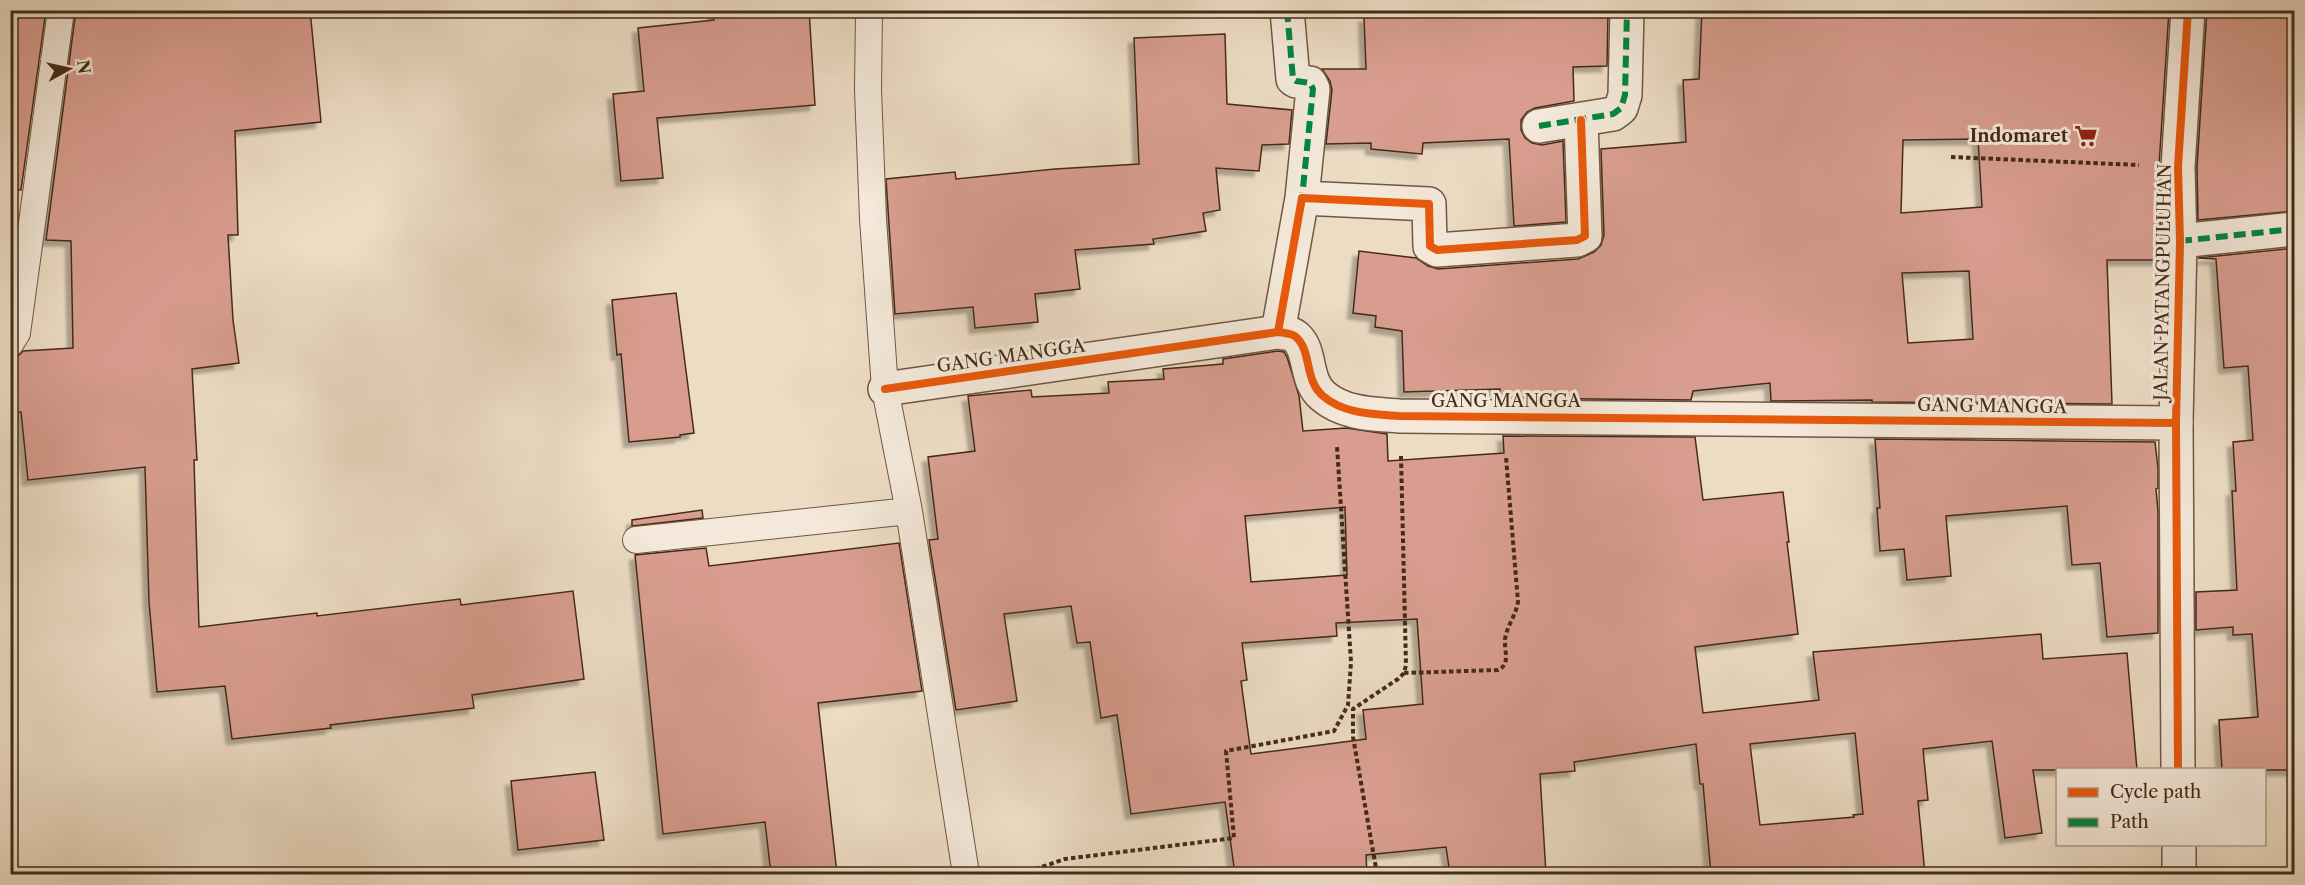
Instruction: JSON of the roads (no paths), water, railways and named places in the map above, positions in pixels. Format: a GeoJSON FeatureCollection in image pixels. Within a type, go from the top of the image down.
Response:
{"type":"FeatureCollection","features":[{"type":"Feature","properties":{"kind":"street"},"geometry":{"type":"LineString","coordinates":[[1278,332],[1302,198],[1313,89],[1310,83],[1293,79],[1287,10]]}},
{"type":"Feature","properties":{"kind":"street"},"geometry":{"type":"LineString","coordinates":[[1539,126],[1613,114],[1621,108],[1625,95],[1627,10]]}},
{"type":"Feature","properties":{"kind":"street","name":"JALAN PATANGPULUHAN"},"geometry":{"type":"LineString","coordinates":[[2178,768],[2176,423],[2180,241],[2178,167],[2188,10]]}},
{"type":"Feature","properties":{"kind":"street"},"geometry":{"type":"LineString","coordinates":[[1302,198],[1429,204],[1430,246],[1437,250],[1577,240],[1585,236],[1581,120]]}},
{"type":"Feature","properties":{"kind":"street"},"geometry":{"type":"LineString","coordinates":[[2180,241],[2295,229]]}},
{"type":"Feature","properties":{"kind":"street","name":"GANG MANGGA"},"geometry":{"type":"LineString","coordinates":[[885,389],[1278,332],[1296,336],[1302,346],[1314,387],[1341,408],[1400,416],[2176,423]]}},
{"type":"Feature","properties":{"kind":"street"},"geometry":{"type":"LineString","coordinates":[[2179,846],[2179,874]]}},
{"type":"Feature","properties":{"kind":"lane"},"geometry":{"type":"LineString","coordinates":[[10,344],[17,333],[61,10]]}},
{"type":"Feature","properties":{"kind":"lane"},"geometry":{"type":"LineString","coordinates":[[869,10],[868,90],[873,219],[885,389],[909,511],[966,874]]}},
{"type":"Feature","properties":{"kind":"lane"},"geometry":{"type":"LineString","coordinates":[[636,540],[909,511]]}},
{"type":"Feature","properties":{"kind":"place","name":"Indomaret"},"geometry":{"type":"Point","coordinates":[2086,136]}}]}
